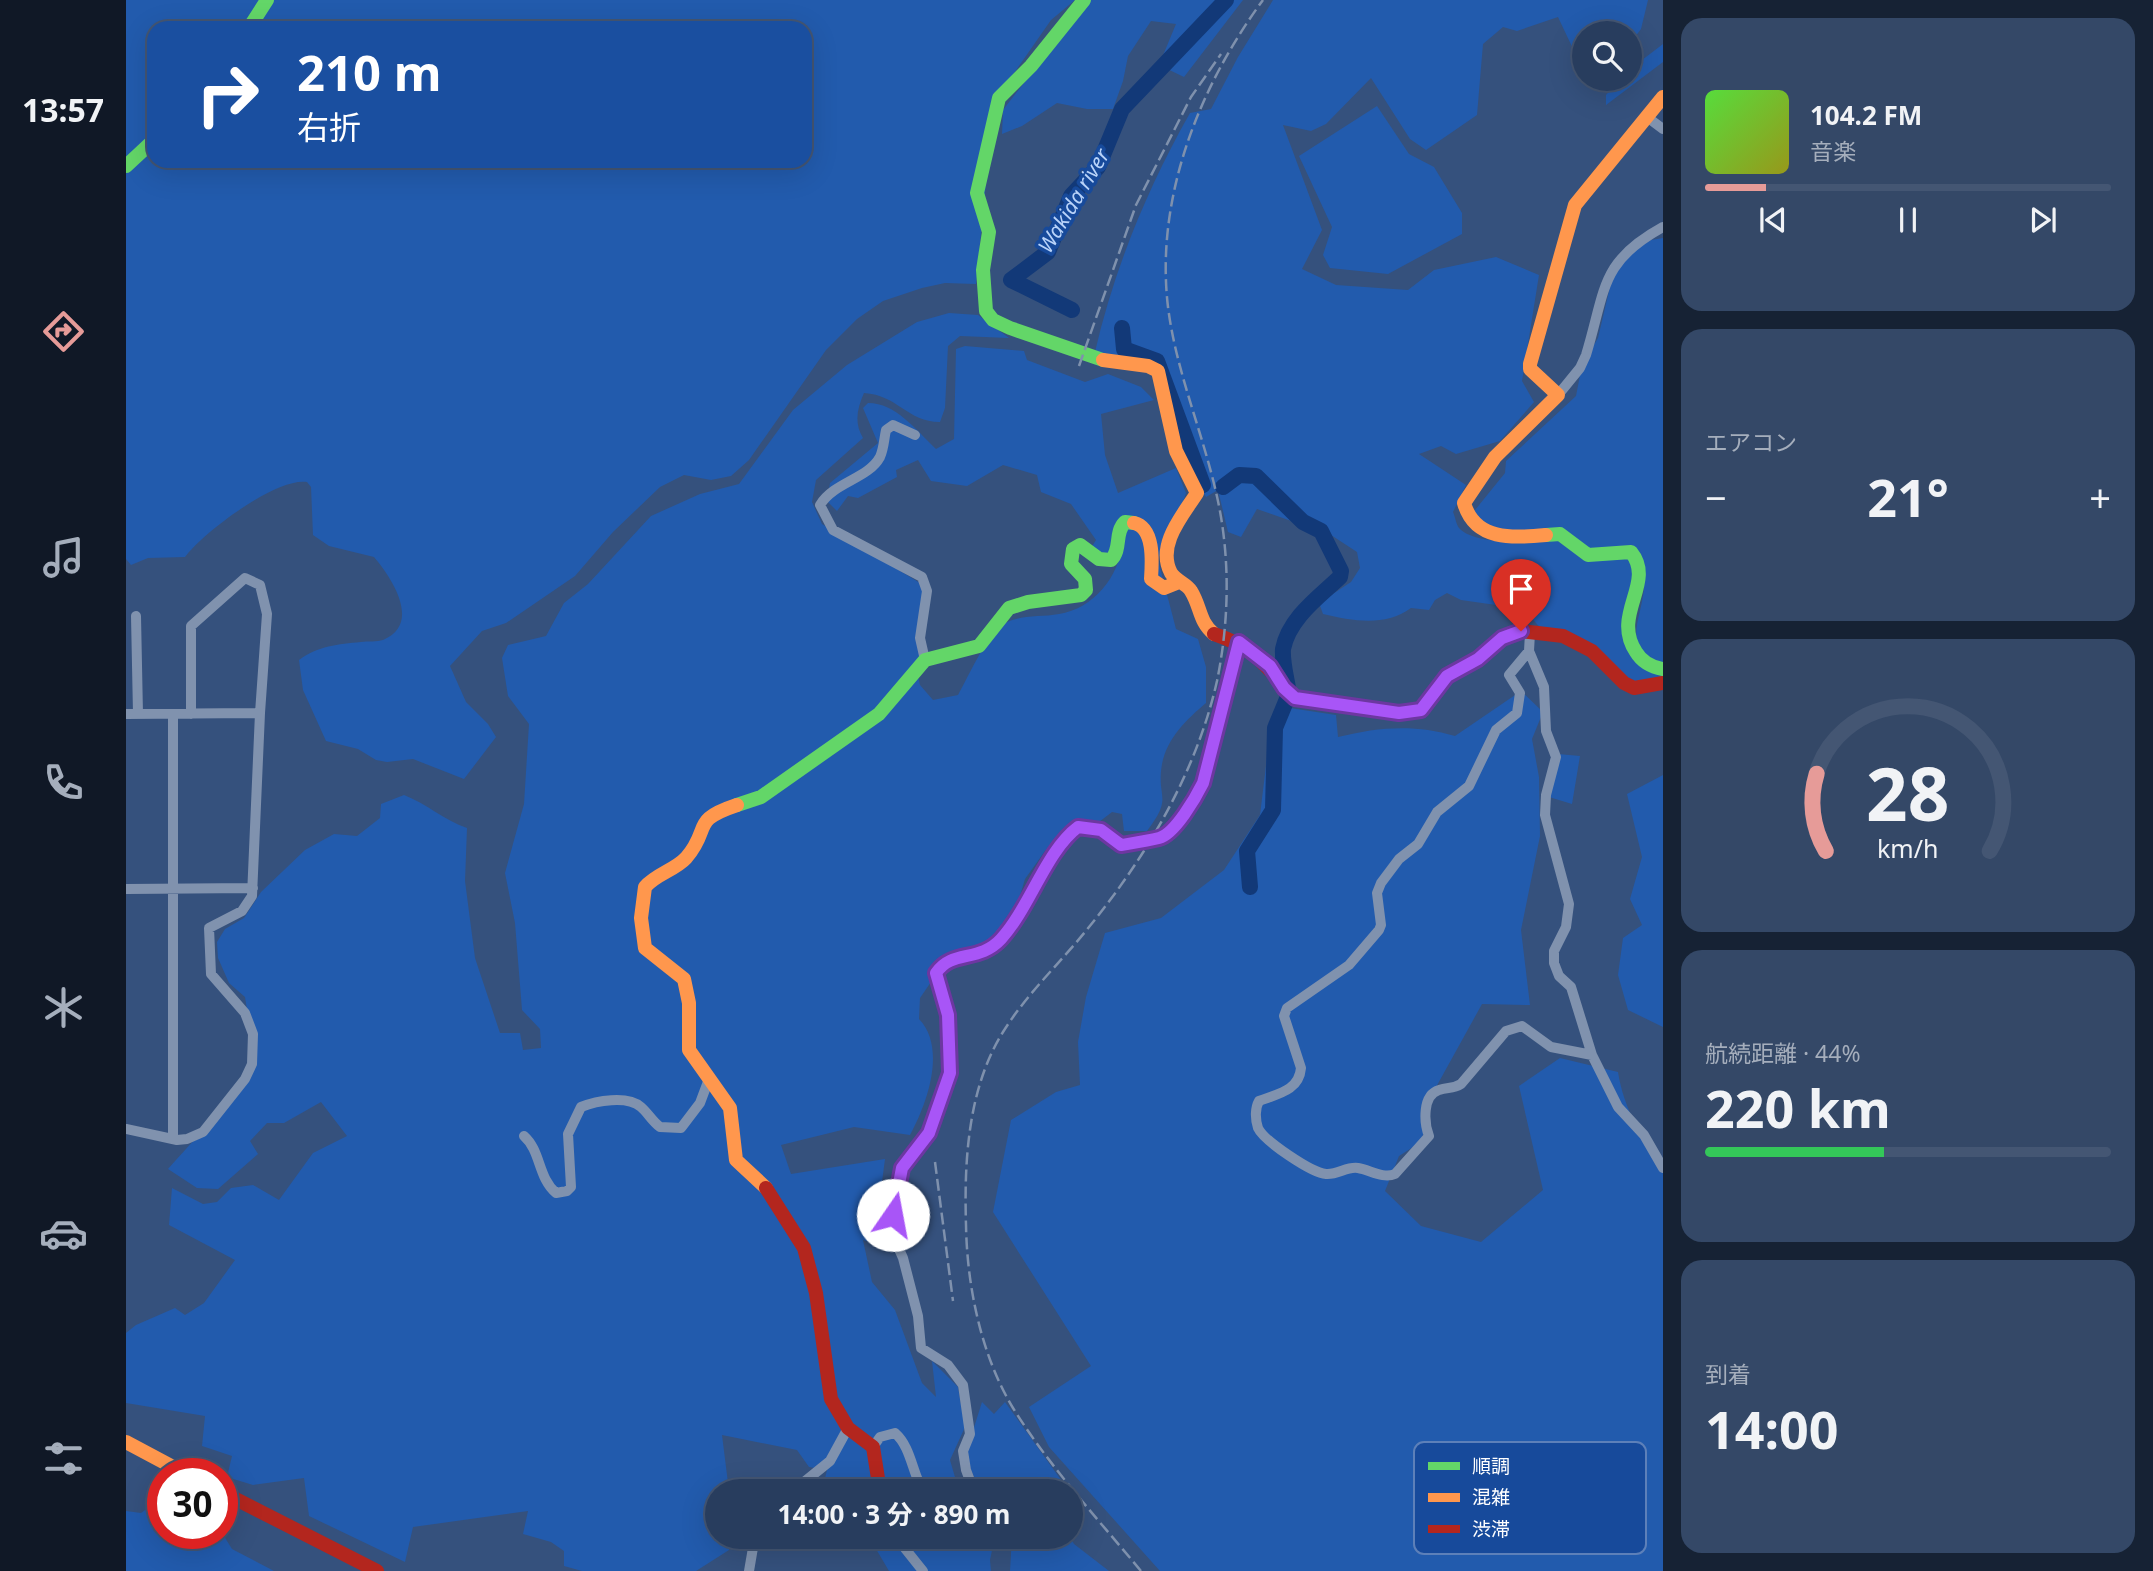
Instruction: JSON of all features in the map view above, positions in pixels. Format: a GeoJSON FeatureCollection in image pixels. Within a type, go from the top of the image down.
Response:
{"type":"FeatureCollection","features":[{"type":"Feature","properties":{"kind":"main road"},"geometry":{"type":"LineString","coordinates":[[254,21],[267,0]]}},
{"type":"Feature","properties":{"kind":"main road"},"geometry":{"type":"LineString","coordinates":[[1084,0],[1031,66],[999,98],[995,110],[976,193],[989,232],[983,270],[984,303],[993,320],[1010,328],[1102,360],[1148,366],[1158,371],[1176,452],[1197,493],[1169,538],[1168,563],[1179,582],[1191,590],[1203,624],[1213,634],[1239,642],[1270,666],[1284,688],[1295,698],[1399,713],[1421,710],[1447,676],[1478,659],[1512,632],[1563,636],[1592,650],[1624,683],[1634,688],[1663,683]]}},
{"type":"Feature","properties":{"kind":"main road"},"geometry":{"type":"LineString","coordinates":[[1663,97],[1575,205],[1530,363],[1530,369],[1558,395],[1495,457],[1464,503],[1465,516],[1473,527],[1504,537],[1560,534],[1588,555],[1631,552],[1639,559],[1640,571],[1637,591],[1627,614],[1628,631],[1633,649],[1643,662],[1650,667],[1663,669]]}},
{"type":"Feature","properties":{"kind":"main road"},"geometry":{"type":"LineString","coordinates":[[126,166],[147,146]]}},
{"type":"Feature","properties":{"kind":"main road"},"geometry":{"type":"LineString","coordinates":[[878,1479],[873,1447],[848,1428],[831,1399],[816,1293],[804,1248],[772,1194],[736,1160],[730,1108],[689,1049],[689,1003],[684,979],[645,948],[641,918],[645,887],[651,880],[685,859],[699,838],[702,823],[716,812],[761,796],[879,714],[925,660],[979,646],[1009,608],[1028,602],[1081,595],[1086,590],[1085,579],[1071,564],[1073,549],[1080,545],[1099,559],[1111,560],[1116,555],[1120,527],[1125,522],[1139,524],[1147,531],[1152,554],[1151,579],[1154,584],[1166,589],[1179,582]]}},
{"type":"Feature","properties":{"kind":"main road"},"geometry":{"type":"LineString","coordinates":[[126,1442],[156,1458]]}},
{"type":"Feature","properties":{"kind":"main road"},"geometry":{"type":"LineString","coordinates":[[238,1500],[377,1571]]}},
{"type":"Feature","properties":{"kind":"street"},"geometry":{"type":"LineString","coordinates":[[1647,117],[1663,130]]}},
{"type":"Feature","properties":{"kind":"street"},"geometry":{"type":"LineString","coordinates":[[1558,395],[1580,368],[1586,355],[1613,266],[1622,253],[1663,227]]}},
{"type":"Feature","properties":{"kind":"street"},"geometry":{"type":"LineString","coordinates":[[915,435],[893,425],[886,430],[880,456],[875,463],[831,491],[820,505],[833,530],[912,571],[926,583],[920,632],[925,660]]}},
{"type":"Feature","properties":{"kind":"street"},"geometry":{"type":"LineString","coordinates":[[126,1129],[187,1139],[203,1132],[231,1100],[252,1064],[253,1034],[245,1013],[211,974],[212,947],[209,933],[212,925],[242,911],[250,903],[253,888],[267,614],[260,585],[245,578],[191,626],[191,714]]}},
{"type":"Feature","properties":{"kind":"street"},"geometry":{"type":"LineString","coordinates":[[136,616],[138,714]]}},
{"type":"Feature","properties":{"kind":"street"},"geometry":{"type":"LineString","coordinates":[[1530,632],[1529,650],[1546,695],[1546,731],[1556,757],[1546,795],[1545,815],[1569,904],[1566,927],[1554,951],[1554,963],[1559,976],[1571,987],[1592,1055],[1618,1107],[1644,1135],[1663,1168]]}},
{"type":"Feature","properties":{"kind":"street"},"geometry":{"type":"LineString","coordinates":[[969,1479],[963,1451],[970,1434],[967,1395],[955,1372],[921,1349],[918,1316],[905,1266],[890,1229],[902,1168],[929,1133],[950,1073],[948,1015],[936,973],[942,964],[953,959],[989,952],[1027,903],[1058,847],[1078,827],[1101,830],[1121,845],[1159,838],[1168,833],[1192,803],[1203,783],[1239,642]]}},
{"type":"Feature","properties":{"kind":"street"},"geometry":{"type":"LineString","coordinates":[[1529,650],[1509,675],[1520,693],[1517,713],[1496,730],[1469,786],[1437,812],[1418,844],[1399,859],[1381,883],[1377,893],[1381,925],[1379,930],[1349,965],[1287,1008],[1284,1016],[1301,1068],[1300,1077],[1293,1087],[1259,1101],[1256,1117],[1263,1135],[1320,1173],[1339,1174],[1354,1167],[1389,1177],[1395,1174],[1429,1136],[1425,1117],[1432,1096],[1438,1090],[1454,1088],[1461,1084],[1506,1031],[1522,1026],[1550,1047],[1592,1055]]}},
{"type":"Feature","properties":{"kind":"street"},"geometry":{"type":"LineString","coordinates":[[126,714],[260,713]]}},
{"type":"Feature","properties":{"kind":"street"},"geometry":{"type":"LineString","coordinates":[[173,714],[173,1137]]}},
{"type":"Feature","properties":{"kind":"street"},"geometry":{"type":"LineString","coordinates":[[126,889],[253,888]]}},
{"type":"Feature","properties":{"kind":"street"},"geometry":{"type":"LineString","coordinates":[[524,1136],[530,1142],[544,1180],[556,1193],[567,1191],[570,1187],[568,1134],[581,1107],[592,1102],[630,1101],[640,1106],[660,1127],[681,1128],[700,1103],[709,1079]]}},
{"type":"Feature","properties":{"kind":"street"},"geometry":{"type":"LineString","coordinates":[[808,1479],[831,1461],[848,1428]]}},
{"type":"Feature","properties":{"kind":"street"},"geometry":{"type":"LineString","coordinates":[[873,1447],[880,1437],[895,1433],[906,1445],[917,1479]]}},
{"type":"Feature","properties":{"kind":"street"},"geometry":{"type":"LineString","coordinates":[[749,1571],[753,1549]]}},
{"type":"Feature","properties":{"kind":"street"},"geometry":{"type":"LineString","coordinates":[[905,1549],[923,1571]]}},
{"type":"Feature","properties":{"kind":"shaded area"},"geometry":{"type":"Polygon","coordinates":[[[126,0],[1075,0],[1051,20],[994,102],[976,284],[945,283],[922,288],[883,301],[857,319],[826,350],[749,460],[731,476],[711,480],[684,475],[660,487],[613,532],[575,576],[506,623],[482,631],[450,666],[466,702],[488,724],[496,737],[464,779],[413,759],[387,762],[376,760],[358,749],[326,741],[303,690],[299,660],[328,646],[383,640],[395,633],[401,623],[402,612],[395,588],[374,557],[329,546],[313,535],[311,487],[307,482],[277,488],[260,497],[223,521],[185,557],[148,558],[131,565],[126,559],[126,0]]]}},
{"type":"Feature","properties":{"kind":"shaded area"},"geometry":{"type":"Polygon","coordinates":[[[1088,0],[1243,0],[1184,77],[1159,65],[1176,24],[1151,21],[1128,56],[1113,109],[1087,109],[1057,103],[1022,126],[1002,134],[1003,110],[1088,0]]]}},
{"type":"Feature","properties":{"kind":"shaded area"},"geometry":{"type":"Polygon","coordinates":[[[1273,0],[1648,0],[1642,25],[1642,21],[1572,21],[1572,47],[1558,17],[1517,31],[1503,27],[1483,44],[1477,115],[1426,150],[1410,139],[1371,78],[1326,124],[1311,131],[1283,125],[1322,230],[1302,269],[1336,285],[1408,290],[1434,270],[1496,257],[1539,275],[1522,381],[1534,402],[1500,441],[1456,454],[1441,446],[1419,454],[1466,485],[1453,512],[1459,528],[1467,534],[1508,542],[1562,540],[1579,556],[1632,558],[1636,565],[1629,651],[1663,672],[1663,678],[1628,682],[1619,671],[1542,630],[1524,609],[1461,600],[1447,593],[1435,600],[1429,610],[1411,608],[1380,620],[1346,619],[1323,614],[1319,603],[1351,582],[1360,568],[1357,552],[1331,535],[1257,509],[1241,537],[1228,532],[1218,490],[1206,497],[1184,456],[1159,373],[1095,352],[1122,259],[1160,170],[1190,113],[1211,109],[1238,57],[1273,0]]]}},
{"type":"Feature","properties":{"kind":"shaded area"},"geometry":{"type":"Polygon","coordinates":[[[1663,44],[1663,62],[1642,78],[1642,60],[1663,44]]]}},
{"type":"Feature","properties":{"kind":"shaded area"},"geometry":{"type":"Polygon","coordinates":[[[1610,91],[1625,91],[1606,105],[1606,95],[1610,91]]]}},
{"type":"Feature","properties":{"kind":"shaded area"},"geometry":{"type":"Polygon","coordinates":[[[1377,106],[1409,154],[1434,167],[1462,213],[1462,234],[1388,274],[1330,268],[1323,255],[1332,227],[1299,156],[1377,106]]]}},
{"type":"Feature","properties":{"kind":"shaded area"},"geometry":{"type":"Polygon","coordinates":[[[1663,238],[1663,664],[1641,650],[1637,642],[1637,623],[1644,588],[1634,550],[1587,550],[1575,538],[1489,528],[1471,515],[1505,473],[1506,461],[1576,396],[1582,365],[1598,338],[1613,274],[1628,253],[1651,240],[1663,238]]]}},
{"type":"Feature","properties":{"kind":"shaded area"},"geometry":{"type":"Polygon","coordinates":[[[949,313],[978,315],[1009,338],[960,336],[948,346],[945,408],[940,422],[919,418],[886,398],[864,393],[858,416],[858,427],[863,438],[816,480],[812,502],[822,524],[930,589],[918,676],[920,685],[933,700],[958,695],[982,650],[997,629],[1011,620],[1059,614],[1083,605],[1110,579],[1122,543],[1113,559],[1088,553],[1096,540],[1071,504],[1041,492],[1037,475],[1003,465],[967,486],[931,481],[918,460],[896,470],[897,477],[858,498],[848,496],[837,511],[827,501],[830,483],[878,443],[863,408],[868,403],[878,404],[897,413],[936,449],[954,439],[956,349],[965,346],[1024,351],[1027,360],[1085,382],[1108,374],[1141,387],[1154,400],[1101,414],[1105,455],[1118,493],[1176,468],[1186,493],[1181,508],[1169,525],[1158,560],[1176,629],[1198,639],[1206,667],[1206,703],[1185,722],[1168,746],[1162,764],[1162,804],[1147,831],[1124,831],[1122,814],[1112,812],[1099,822],[1067,827],[1025,879],[1008,936],[931,982],[920,998],[919,1019],[932,1045],[933,1060],[928,1092],[910,1135],[854,1127],[781,1145],[791,1174],[885,1159],[882,1182],[886,1247],[863,1240],[872,1282],[895,1310],[922,1383],[936,1397],[932,1361],[958,1387],[965,1427],[950,1460],[956,1479],[825,1479],[827,1470],[809,1467],[797,1450],[722,1435],[728,1479],[705,1479],[705,1549],[729,1550],[696,1571],[582,1571],[564,1566],[564,1551],[551,1542],[523,1534],[528,1511],[413,1527],[405,1562],[309,1516],[304,1478],[253,1485],[238,1480],[238,1458],[202,1446],[205,1416],[126,1403],[126,1333],[136,1325],[175,1308],[185,1315],[204,1303],[235,1260],[169,1225],[172,1188],[203,1204],[217,1202],[231,1188],[253,1185],[279,1200],[313,1153],[347,1136],[321,1102],[284,1123],[267,1123],[250,1141],[258,1154],[218,1189],[197,1188],[168,1169],[226,1101],[244,1072],[249,1057],[250,1035],[245,997],[229,983],[218,958],[217,942],[225,929],[244,918],[261,892],[305,850],[334,834],[357,836],[380,818],[381,804],[404,795],[467,828],[465,881],[475,958],[500,1033],[520,1033],[523,1050],[541,1048],[540,1029],[522,1010],[515,923],[505,873],[524,804],[529,724],[508,696],[502,658],[508,645],[546,636],[564,603],[588,584],[651,516],[700,494],[739,484],[793,410],[847,365],[917,322],[949,313]]]}},
{"type":"Feature","properties":{"kind":"shaded area"},"geometry":{"type":"Polygon","coordinates":[[[1521,691],[1543,712],[1532,739],[1539,777],[1540,836],[1521,930],[1530,1005],[1482,1004],[1435,1089],[1421,1142],[1399,1156],[1385,1191],[1421,1226],[1481,1242],[1543,1190],[1519,1086],[1560,1058],[1618,1072],[1629,1111],[1663,1169],[1663,1571],[1160,1571],[1083,1485],[1083,1479],[1078,1479],[1049,1447],[1029,1407],[1091,1366],[993,1212],[1011,1120],[1056,1092],[1080,1085],[1078,1042],[1086,997],[1105,933],[1161,918],[1224,870],[1260,815],[1271,725],[1290,708],[1336,715],[1338,737],[1396,728],[1455,736],[1521,691]]]}},
{"type":"Feature","properties":{"kind":"shaded area"},"geometry":{"type":"Polygon","coordinates":[[[1558,754],[1580,756],[1572,804],[1549,797],[1558,754]]]}},
{"type":"Feature","properties":{"kind":"shaded area"},"geometry":{"type":"Polygon","coordinates":[[[1663,775],[1663,1027],[1628,1010],[1618,975],[1623,938],[1642,925],[1630,899],[1642,857],[1627,794],[1663,775]]]}},
{"type":"Feature","properties":{"kind":"shaded area"},"geometry":{"type":"Polygon","coordinates":[[[982,1402],[994,1414],[1005,1402],[1060,1479],[975,1479],[965,1456],[982,1402]]]}},
{"type":"Feature","properties":{"kind":"shaded area"},"geometry":{"type":"Polygon","coordinates":[[[147,1509],[147,1549],[232,1549],[274,1571],[126,1571],[126,1511],[141,1513],[147,1509]]]}},
{"type":"Feature","properties":{"kind":"shaded area"},"geometry":{"type":"Polygon","coordinates":[[[876,1549],[992,1549],[991,1571],[889,1571],[876,1549]]]}},
{"type":"Feature","properties":{"kind":"shaded area"},"geometry":{"type":"Polygon","coordinates":[[[1011,1549],[1080,1549],[1109,1571],[1010,1571],[1011,1549]]]}},
{"type":"Feature","properties":{"kind":"waterway","name":"Wakida river"},"geometry":{"type":"LineString","coordinates":[[1072,310],[1011,280],[1048,252],[1071,196],[1098,167],[1122,109],[1226,0]]}},
{"type":"Feature","properties":{"kind":"waterway","name":"Wakida river"},"geometry":{"type":"LineString","coordinates":[[1122,328],[1124,349],[1157,361],[1203,485]]}},
{"type":"Feature","properties":{"kind":"waterway","name":"Wakida river"},"geometry":{"type":"LineString","coordinates":[[1223,487],[1239,475],[1256,476],[1303,522],[1321,531],[1341,571],[1340,577],[1298,618],[1286,638],[1283,654],[1288,688]]}},
{"type":"Feature","properties":{"kind":"waterway","name":"Wakida river"},"geometry":{"type":"LineString","coordinates":[[1250,887],[1247,851],[1273,810],[1275,728],[1287,699]]}},
{"type":"Feature","properties":{"kind":"railway"},"geometry":{"type":"LineString","coordinates":[[1141,1571],[1042,1450],[1013,1408],[992,1366],[978,1320],[969,1272],[966,1176],[975,1101],[991,1054],[1022,1005],[1085,932],[1148,845],[1166,814],[1196,749],[1217,681],[1224,640],[1226,599],[1224,537],[1216,491],[1172,334],[1166,266],[1168,225],[1175,185],[1201,107],[1219,69],[1263,0]]}},
{"type":"Feature","properties":{"kind":"railway"},"geometry":{"type":"LineString","coordinates":[[1079,366],[1136,205],[1191,97],[1221,54]]}},
{"type":"Feature","properties":{"kind":"railway"},"geometry":{"type":"LineString","coordinates":[[935,1162],[953,1301]]}},
{"type":"Feature","properties":{"kind":"traffic: fast"},"geometry":{"type":"LineString","coordinates":[[254,21],[267,0]]}},
{"type":"Feature","properties":{"kind":"traffic: fast"},"geometry":{"type":"LineString","coordinates":[[1084,0],[1031,66],[999,98],[977,193],[989,232],[983,270],[986,311],[993,320],[1010,328],[1103,360]]}},
{"type":"Feature","properties":{"kind":"traffic: fast"},"geometry":{"type":"LineString","coordinates":[[126,166],[147,146]]}},
{"type":"Feature","properties":{"kind":"traffic: fast"},"geometry":{"type":"LineString","coordinates":[[737,805],[761,797],[879,714],[925,660],[979,646],[1009,608],[1028,602],[1081,595],[1086,590],[1085,579],[1071,564],[1073,549],[1080,545],[1099,559],[1111,560],[1122,526],[1125,522],[1134,523]]}},
{"type":"Feature","properties":{"kind":"traffic: fast"},"geometry":{"type":"LineString","coordinates":[[1546,535],[1560,534],[1588,555],[1631,552],[1639,575],[1628,625],[1630,638],[1641,659],[1663,669]]}},
{"type":"Feature","properties":{"kind":"traffic: slow"},"geometry":{"type":"LineString","coordinates":[[1546,535],[1520,537],[1486,531],[1469,515],[1464,503],[1495,457],[1558,395],[1530,369],[1530,364],[1575,205],[1663,97]]}},
{"type":"Feature","properties":{"kind":"traffic: slow"},"geometry":{"type":"LineString","coordinates":[[1103,360],[1148,366],[1158,371],[1176,451],[1197,493],[1173,531],[1167,562],[1173,576],[1191,591],[1205,624],[1214,634]]}},
{"type":"Feature","properties":{"kind":"traffic: slow"},"geometry":{"type":"LineString","coordinates":[[1134,523],[1141,526],[1149,539],[1152,556],[1151,579],[1164,588],[1179,582]]}},
{"type":"Feature","properties":{"kind":"traffic: slow"},"geometry":{"type":"LineString","coordinates":[[737,805],[712,816],[703,826],[694,848],[686,858],[645,887],[641,918],[645,948],[684,979],[689,1003],[689,1050],[730,1108],[736,1160],[766,1188]]}},
{"type":"Feature","properties":{"kind":"traffic: slow"},"geometry":{"type":"LineString","coordinates":[[126,1442],[156,1458]]}},
{"type":"Feature","properties":{"kind":"traffic: jam"},"geometry":{"type":"LineString","coordinates":[[1214,634],[1250,652],[1295,698],[1400,713],[1421,710],[1447,676],[1478,659],[1502,638],[1521,631],[1563,636],[1592,651],[1624,683],[1634,688],[1663,683]]}},
{"type":"Feature","properties":{"kind":"traffic: jam"},"geometry":{"type":"LineString","coordinates":[[766,1188],[804,1248],[816,1293],[831,1399],[848,1428],[873,1447],[878,1479]]}},
{"type":"Feature","properties":{"kind":"traffic: jam"},"geometry":{"type":"LineString","coordinates":[[238,1500],[377,1571]]}},
{"type":"Feature","properties":{"kind":"route"},"geometry":{"type":"LineString","coordinates":[[893,1215],[902,1168],[929,1133],[950,1073],[948,1015],[936,973],[942,964],[953,959],[989,952],[1027,903],[1058,847],[1078,827],[1101,830],[1121,845],[1159,838],[1168,833],[1192,803],[1203,783],[1239,642],[1270,666],[1284,688],[1295,698],[1399,713],[1421,710],[1455,669],[1478,659],[1512,632],[1521,631]]}}]}
